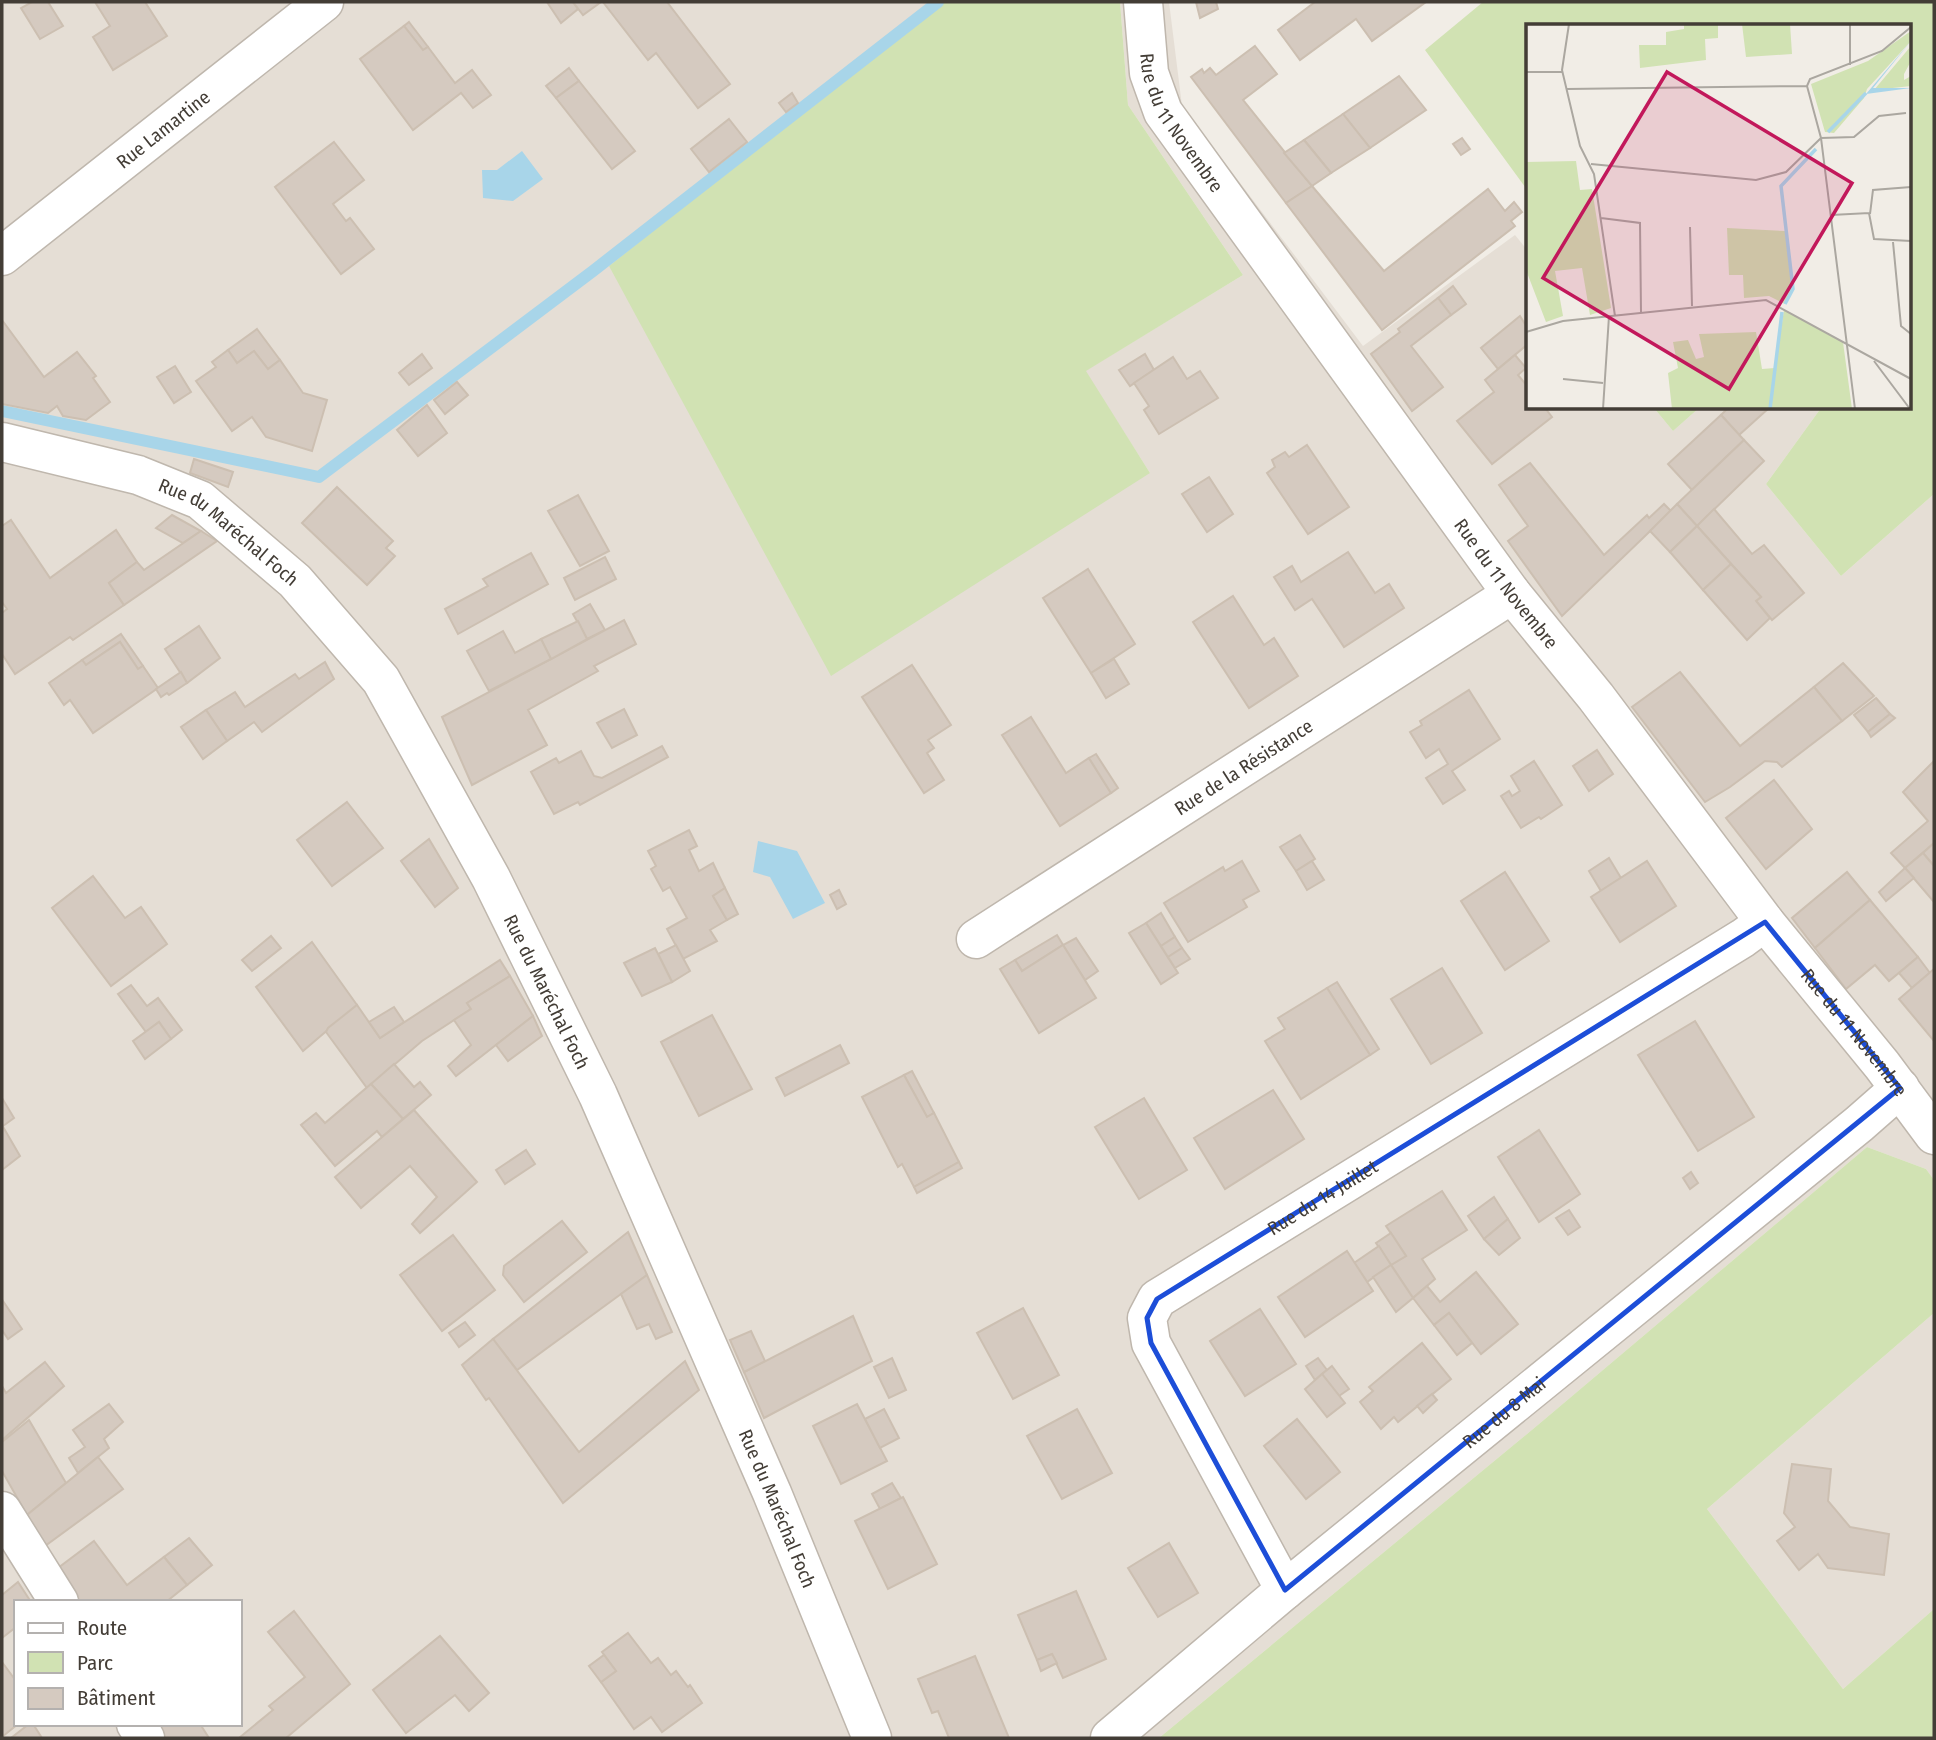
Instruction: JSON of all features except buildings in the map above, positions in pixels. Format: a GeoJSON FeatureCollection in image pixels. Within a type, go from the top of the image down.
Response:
{"type":"FeatureCollection","features":[{"type":"Feature","properties":{"kind":"street","name":"Rue du 11 Novembre"},"geometry":{"type":"LineString","coordinates":[[1143,2],[1149,73],[1163,112],[1513,594],[1596,697],[1765,922],[1932,1129]]}},
{"type":"Feature","properties":{"kind":"street","name":"Rue Lamartine"},"geometry":{"type":"LineString","coordinates":[[2,256],[311,6]]}},
{"type":"Feature","properties":{"kind":"street","name":"Rue du Maréchal Foch"},"geometry":{"type":"LineString","coordinates":[[2,442],[138,475],[200,500],[295,581],[381,680],[491,878],[598,1096],[772,1493],[872,1738]]}},
{"type":"Feature","properties":{"kind":"street","name":"Rue de la Résistance"},"geometry":{"type":"LineString","coordinates":[[976,939],[1513,594]]}},
{"type":"Feature","properties":{"kind":"street","name":"Rue du 14 Juillet"},"geometry":{"type":"LineString","coordinates":[[1285,1590],[1151,1343],[1147,1318],[1157,1299],[1765,922]]}},
{"type":"Feature","properties":{"kind":"street","name":"Rue du 8 Mai"},"geometry":{"type":"LineString","coordinates":[[1110,1738],[1285,1590],[1900,1088]]}},
{"type":"Feature","properties":{"kind":"street"},"geometry":{"type":"LineString","coordinates":[[2,1511],[58,1600]]}},
{"type":"Feature","properties":{"kind":"highlighted area"},"geometry":{"type":"Polygon","coordinates":[[[1765,922],[1900,1088],[1285,1590],[1151,1343],[1147,1318],[1157,1299],[1765,922]]]}},
{"type":"Feature","properties":{"kind":"shaded area"},"geometry":{"type":"Polygon","coordinates":[[[2,2],[939,2],[609,266],[1150,473],[1085,371],[1243,275],[1128,105],[1120,2],[1169,2],[1182,106],[1363,346],[1515,235],[1526,249],[1526,410],[1656,410],[1673,431],[1697,410],[1820,410],[1766,484],[1841,576],[1934,494],[1934,1180],[1926,1169],[1867,1147],[1539,1424],[1159,1738],[2,1738],[2,2]]]}},
{"type":"Feature","properties":{"kind":"shaded area"},"geometry":{"type":"Polygon","coordinates":[[[1934,1313],[1934,1609],[1843,1689],[1707,1509],[1934,1313]]]}},
{"type":"Feature","properties":{"kind":"green space"},"geometry":{"type":"Polygon","coordinates":[[[939,2],[1120,2],[1128,105],[1243,275],[1086,371],[1150,473],[831,676],[609,266],[939,2]]]}},
{"type":"Feature","properties":{"kind":"green space"},"geometry":{"type":"Polygon","coordinates":[[[1483,2],[1934,2],[1934,494],[1841,576],[1766,484],[1820,410],[1912,410],[1912,24],[1526,24],[1526,188],[1425,50],[1483,2]]]}},
{"type":"Feature","properties":{"kind":"green space"},"geometry":{"type":"Polygon","coordinates":[[[1656,410],[1697,410],[1673,431],[1656,410]]]}},
{"type":"Feature","properties":{"kind":"green space"},"geometry":{"type":"Polygon","coordinates":[[[1867,1147],[1926,1169],[1934,1180],[1934,1313],[1707,1509],[1843,1689],[1934,1609],[1934,1738],[1159,1738],[1539,1424],[1867,1147]]]}},
{"type":"Feature","properties":{"kind":"water"},"geometry":{"type":"Polygon","coordinates":[[[522,151],[543,179],[513,201],[483,198],[482,170],[497,170],[522,151]]]}},
{"type":"Feature","properties":{"kind":"water"},"geometry":{"type":"Polygon","coordinates":[[[758,841],[797,851],[825,903],[793,919],[770,877],[753,872],[758,841]]]}},
{"type":"Feature","properties":{"kind":"waterway"},"geometry":{"type":"LineString","coordinates":[[2,411],[319,477],[593,271],[938,2]]}}]}
